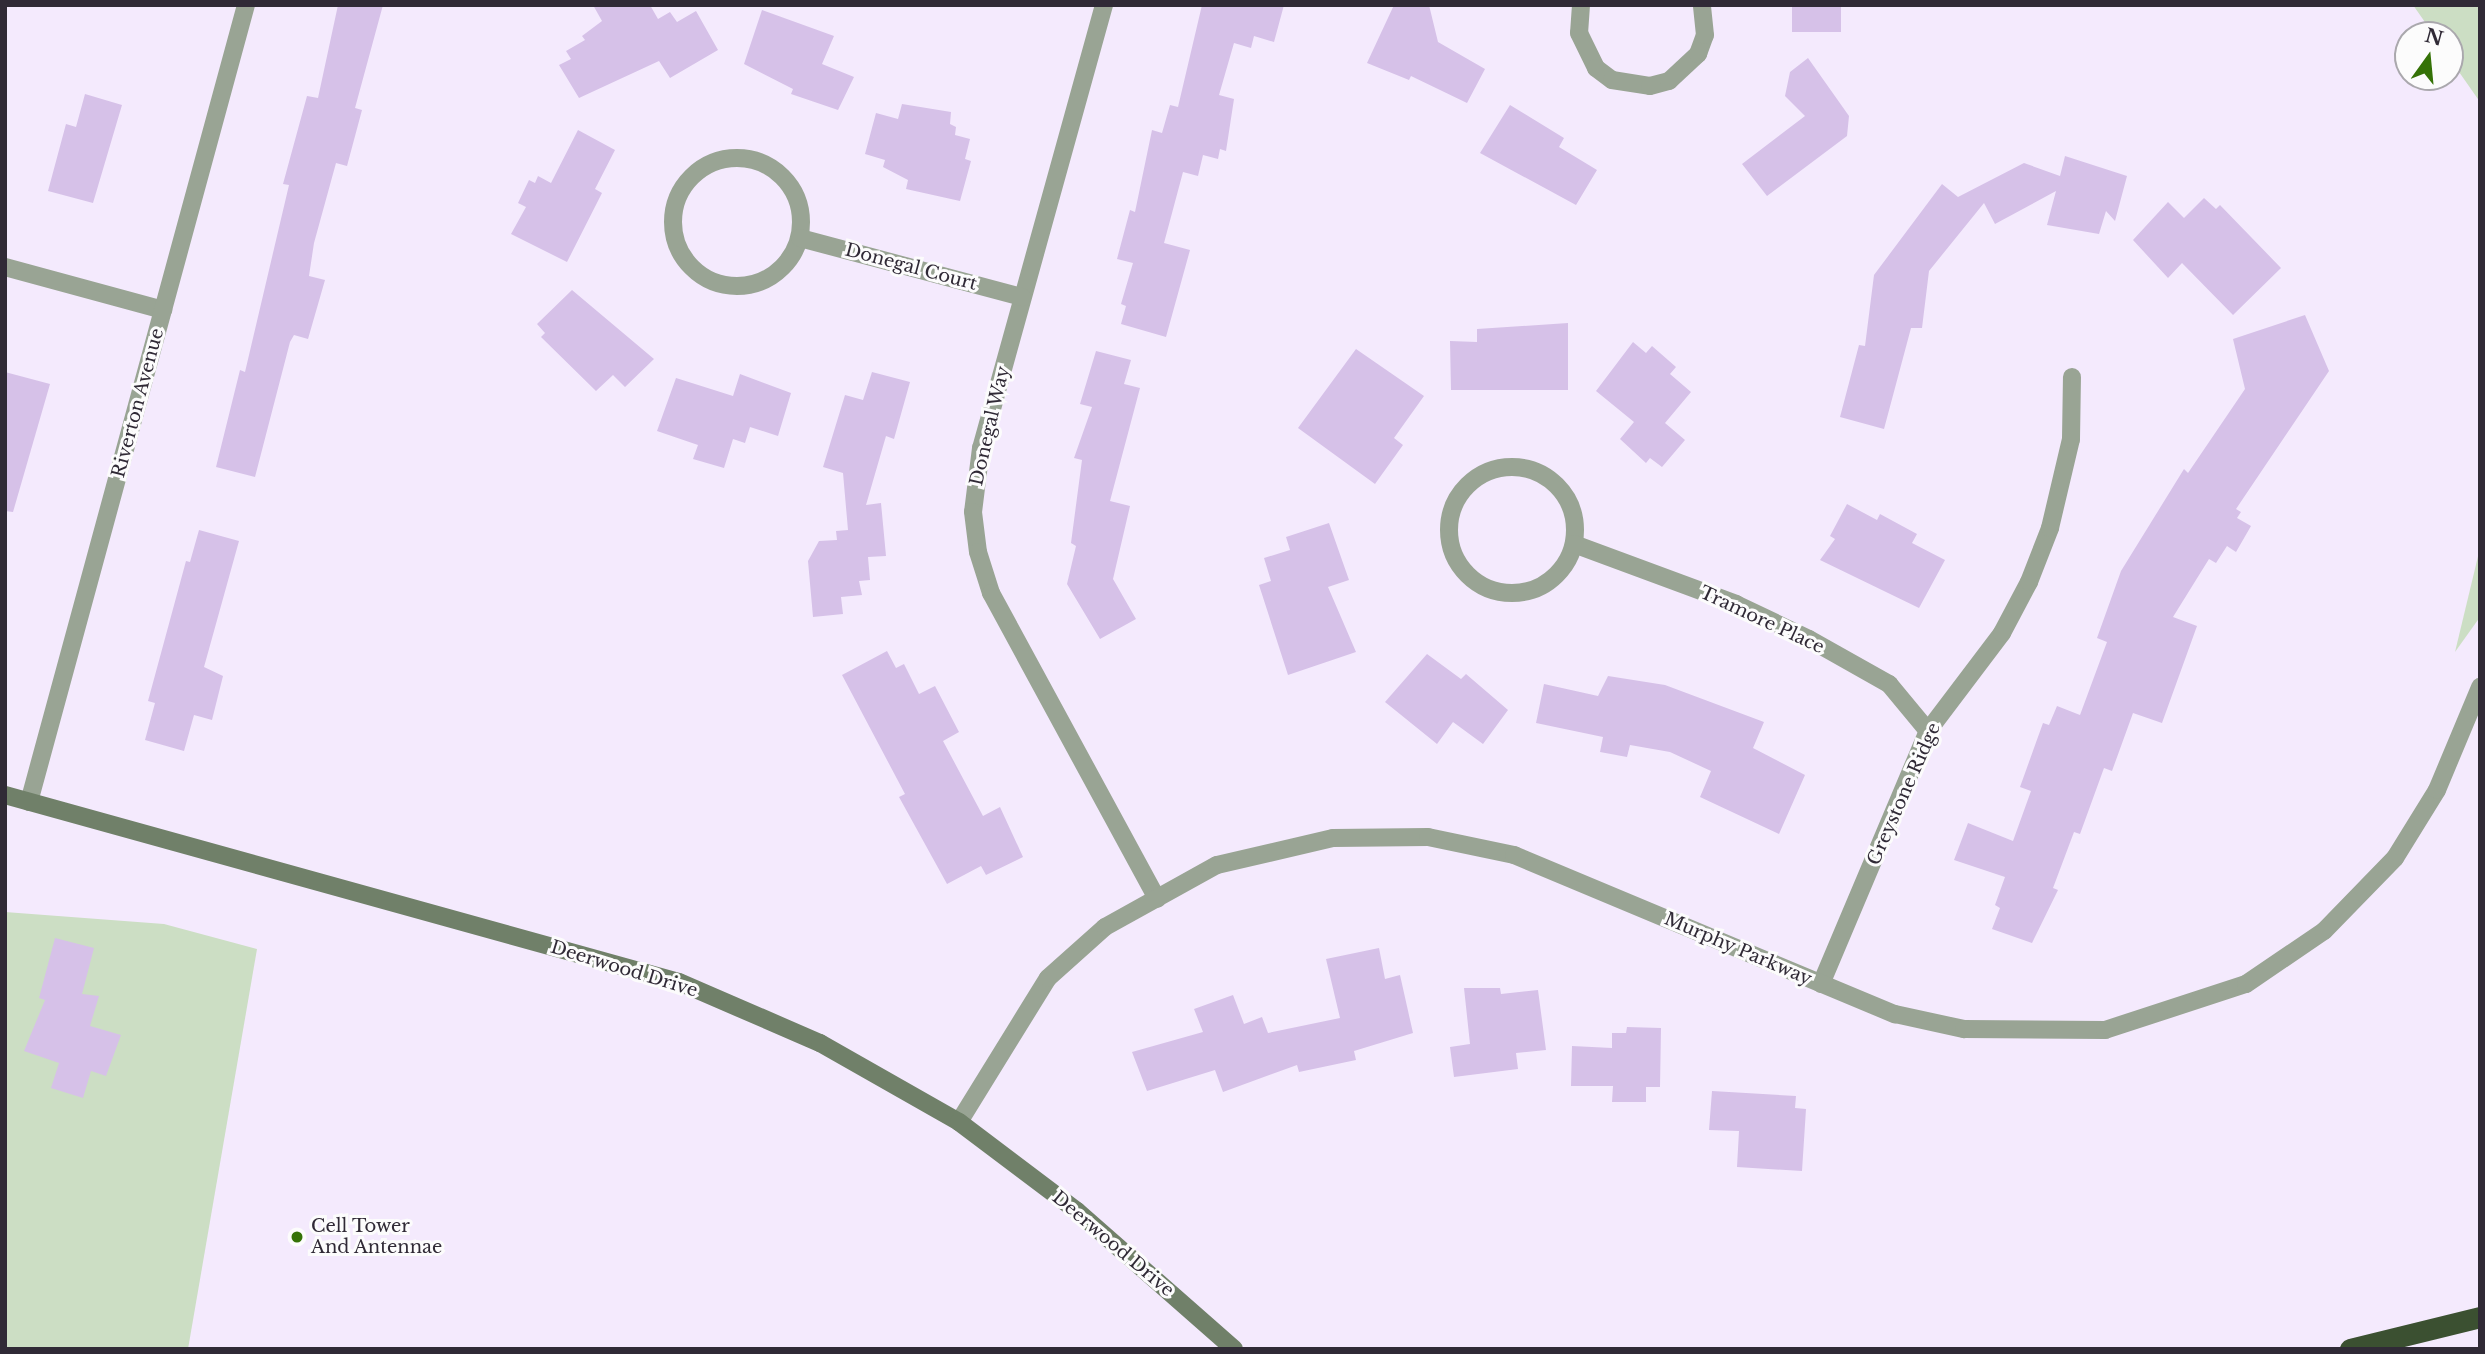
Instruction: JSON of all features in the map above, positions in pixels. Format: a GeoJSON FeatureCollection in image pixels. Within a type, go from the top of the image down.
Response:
{"type":"FeatureCollection","features":[{"type":"Feature","properties":{"kind":"highway"},"geometry":{"type":"LineString","coordinates":[[2350,1349],[2480,1317]]}},
{"type":"Feature","properties":{"kind":"street","name":"Riverton Avenue"},"geometry":{"type":"LineString","coordinates":[[30,802],[246,5]]}},
{"type":"Feature","properties":{"kind":"street","name":"Donegal Way"},"geometry":{"type":"LineString","coordinates":[[1104,5],[977,468],[973,512],[978,552],[1000,611],[1157,899]]}},
{"type":"Feature","properties":{"kind":"street"},"geometry":{"type":"LineString","coordinates":[[1581,5],[1578,33],[1596,68],[1612,80],[1650,86],[1669,81],[1698,54],[1705,35],[1702,5]]}},
{"type":"Feature","properties":{"kind":"street"},"geometry":{"type":"LineString","coordinates":[[728,159],[757,161],[774,170],[793,191],[802,218],[800,238],[781,270],[765,281],[727,286],[693,270],[681,254],[674,236],[677,198],[701,169],[728,159]]}},
{"type":"Feature","properties":{"kind":"street","name":"Donegal Court"},"geometry":{"type":"LineString","coordinates":[[800,238],[1022,297]]}},
{"type":"Feature","properties":{"kind":"street"},"geometry":{"type":"LineString","coordinates":[[5,267],[163,310]]}},
{"type":"Feature","properties":{"kind":"street","name":"Greystone Ridge"},"geometry":{"type":"LineString","coordinates":[[1821,984],[1928,731],[2002,633],[2029,582],[2050,528],[2071,439],[2072,377]]}},
{"type":"Feature","properties":{"kind":"street"},"geometry":{"type":"LineString","coordinates":[[1494,470],[1531,470],[1548,478],[1571,507],[1574,544],[1553,579],[1515,594],[1495,591],[1476,582],[1451,549],[1452,508],[1463,491],[1494,470]]}},
{"type":"Feature","properties":{"kind":"street","name":"Tramore Place"},"geometry":{"type":"LineString","coordinates":[[1574,544],[1736,604],[1808,639],[1889,684],[1928,731]]}},
{"type":"Feature","properties":{"kind":"street","name":"Murphy Parkway"},"geometry":{"type":"LineString","coordinates":[[959,1122],[1048,978],[1105,927],[1217,865],[1333,838],[1428,837],[1514,855],[1895,1014],[1964,1029],[2105,1030],[2246,984],[2324,931],[2395,858],[2437,790],[2480,687]]}},
{"type":"Feature","properties":{"kind":"street","name":"Deerwood Drive"},"geometry":{"type":"LineString","coordinates":[[5,795],[679,982],[820,1043],[959,1122],[1077,1211],[1234,1349]]}},
{"type":"Feature","properties":{"kind":"green space"},"geometry":{"type":"Polygon","coordinates":[[[2413,5],[2480,5],[2480,102],[2464,79],[2464,21],[2424,21],[2413,5]]]}},
{"type":"Feature","properties":{"kind":"green space"},"geometry":{"type":"Polygon","coordinates":[[[2480,548],[2480,617],[2455,652],[2480,548]]]}},
{"type":"Feature","properties":{"kind":"green space"},"geometry":{"type":"Polygon","coordinates":[[[5,912],[164,924],[257,949],[188,1349],[5,1349],[5,912]]]}},
{"type":"Feature","properties":{"kind":"building"},"geometry":{"type":"Polygon","coordinates":[[[338,5],[383,5],[355,108],[362,110],[347,166],[336,163],[314,243],[309,276],[325,280],[308,339],[294,335],[290,342],[255,477],[216,467],[240,370],[245,372],[289,185],[283,184],[307,96],[318,98],[338,5]]]}},
{"type":"Feature","properties":{"kind":"building"},"geometry":{"type":"Polygon","coordinates":[[[593,5],[650,5],[658,19],[670,12],[677,22],[696,11],[718,50],[670,78],[659,61],[579,98],[559,65],[571,59],[566,51],[585,40],[582,36],[602,21],[593,5]]]}},
{"type":"Feature","properties":{"kind":"building"},"geometry":{"type":"Polygon","coordinates":[[[1202,5],[1284,5],[1274,42],[1254,36],[1251,48],[1234,43],[1219,95],[1234,99],[1226,151],[1220,149],[1218,159],[1203,155],[1198,176],[1183,172],[1164,243],[1190,250],[1166,337],[1121,324],[1126,306],[1121,304],[1133,263],[1117,259],[1130,210],[1135,212],[1152,130],[1162,133],[1170,105],[1178,107],[1202,5]]]}},
{"type":"Feature","properties":{"kind":"building"},"geometry":{"type":"Polygon","coordinates":[[[1394,5],[1429,5],[1438,42],[1485,69],[1467,103],[1411,76],[1409,80],[1367,63],[1394,5]]]}},
{"type":"Feature","properties":{"kind":"building"},"geometry":{"type":"Polygon","coordinates":[[[1792,5],[1841,5],[1841,32],[1792,32],[1792,5]]]}},
{"type":"Feature","properties":{"kind":"building"},"geometry":{"type":"Polygon","coordinates":[[[762,10],[834,36],[822,64],[854,77],[838,110],[791,94],[793,89],[744,64],[762,10]]]}},
{"type":"Feature","properties":{"kind":"building"},"geometry":{"type":"Polygon","coordinates":[[[1808,58],[1849,116],[1847,136],[1767,196],[1742,164],[1805,116],[1785,96],[1790,72],[1808,58]]]}},
{"type":"Feature","properties":{"kind":"building"},"geometry":{"type":"Polygon","coordinates":[[[85,94],[122,105],[93,203],[48,191],[66,124],[76,127],[85,94]]]}},
{"type":"Feature","properties":{"kind":"building"},"geometry":{"type":"Polygon","coordinates":[[[902,104],[951,112],[950,124],[956,127],[955,135],[970,139],[965,159],[971,161],[960,201],[906,189],[908,180],[883,167],[885,160],[865,154],[876,113],[898,119],[902,104]]]}},
{"type":"Feature","properties":{"kind":"building"},"geometry":{"type":"Polygon","coordinates":[[[1510,105],[1564,138],[1559,147],[1597,170],[1576,205],[1480,153],[1510,105]]]}},
{"type":"Feature","properties":{"kind":"building"},"geometry":{"type":"Polygon","coordinates":[[[578,130],[615,150],[595,189],[602,193],[567,262],[511,234],[526,207],[518,203],[529,180],[535,183],[538,176],[551,183],[578,130]]]}},
{"type":"Feature","properties":{"kind":"building"},"geometry":{"type":"Polygon","coordinates":[[[2065,156],[2127,176],[2115,221],[2106,211],[2099,234],[2047,225],[2056,191],[1995,224],[1984,203],[1929,271],[1922,328],[1911,328],[1884,429],[1840,417],[1859,345],[1865,346],[1874,275],[1942,184],[1958,197],[2024,163],[2060,176],[2065,156]]]}},
{"type":"Feature","properties":{"kind":"building"},"geometry":{"type":"Polygon","coordinates":[[[2204,198],[2216,209],[2220,205],[2281,268],[2233,315],[2182,263],[2168,278],[2133,240],[2168,202],[2184,218],[2204,198]]]}},
{"type":"Feature","properties":{"kind":"building"},"geometry":{"type":"Polygon","coordinates":[[[572,290],[654,359],[625,387],[613,375],[596,391],[541,337],[545,333],[537,324],[572,290]]]}},
{"type":"Feature","properties":{"kind":"building"},"geometry":{"type":"Polygon","coordinates":[[[2305,315],[2329,371],[2236,509],[2241,512],[2237,518],[2251,526],[2236,552],[2227,546],[2216,563],[2209,559],[2173,617],[2197,626],[2162,723],[2133,713],[2112,771],[2104,768],[2080,834],[2074,832],[2053,888],[2058,890],[2032,943],[1992,929],[2000,908],[1995,905],[2005,877],[1954,860],[1968,823],[2013,841],[2031,791],[2020,787],[2043,723],[2049,725],[2057,706],[2080,715],[2107,642],[2097,638],[2121,571],[2184,469],[2188,473],[2245,389],[2233,339],[2305,315]]]}},
{"type":"Feature","properties":{"kind":"building"},"geometry":{"type":"Polygon","coordinates":[[[1568,323],[1568,390],[1451,390],[1450,341],[1477,342],[1477,329],[1568,323]]]}},
{"type":"Feature","properties":{"kind":"building"},"geometry":{"type":"Polygon","coordinates":[[[1633,342],[1646,353],[1652,346],[1676,367],[1670,374],[1691,392],[1665,423],[1685,440],[1662,467],[1650,458],[1646,463],[1620,439],[1634,422],[1596,391],[1633,342]]]}},
{"type":"Feature","properties":{"kind":"building"},"geometry":{"type":"Polygon","coordinates":[[[1356,349],[1424,396],[1394,438],[1403,445],[1375,484],[1298,428],[1356,349]]]}},
{"type":"Feature","properties":{"kind":"building"},"geometry":{"type":"Polygon","coordinates":[[[1096,351],[1131,360],[1124,384],[1140,388],[1110,501],[1130,506],[1113,579],[1136,619],[1100,639],[1067,584],[1076,546],[1071,543],[1082,460],[1074,458],[1092,407],[1080,404],[1096,351]]]}},
{"type":"Feature","properties":{"kind":"building"},"geometry":{"type":"Polygon","coordinates":[[[5,372],[50,384],[13,512],[5,511],[5,372]]]}},
{"type":"Feature","properties":{"kind":"building"},"geometry":{"type":"Polygon","coordinates":[[[872,372],[910,382],[894,439],[886,436],[866,505],[881,503],[886,556],[868,557],[870,580],[859,581],[862,595],[841,597],[843,614],[813,617],[808,561],[819,541],[837,540],[836,531],[848,530],[843,473],[823,467],[845,395],[863,400],[872,372]]]}},
{"type":"Feature","properties":{"kind":"building"},"geometry":{"type":"Polygon","coordinates":[[[740,374],[791,393],[778,436],[750,427],[745,443],[733,439],[724,468],[693,459],[698,445],[657,431],[676,378],[733,396],[740,374]]]}},
{"type":"Feature","properties":{"kind":"building"},"geometry":{"type":"Polygon","coordinates":[[[1847,504],[1877,520],[1880,514],[1917,534],[1912,543],[1945,560],[1919,608],[1820,560],[1835,539],[1830,536],[1847,504]]]}},
{"type":"Feature","properties":{"kind":"building"},"geometry":{"type":"Polygon","coordinates":[[[1329,523],[1349,580],[1328,587],[1356,652],[1288,675],[1259,585],[1271,581],[1264,558],[1290,550],[1286,537],[1329,523]]]}},
{"type":"Feature","properties":{"kind":"building"},"geometry":{"type":"Polygon","coordinates":[[[199,530],[239,541],[204,667],[223,676],[212,720],[194,715],[184,751],[145,740],[155,703],[148,701],[186,561],[190,562],[199,530]]]}},
{"type":"Feature","properties":{"kind":"building"},"geometry":{"type":"Polygon","coordinates":[[[887,651],[896,668],[904,664],[919,694],[935,686],[959,732],[943,741],[983,816],[1000,807],[1023,857],[986,875],[981,866],[947,884],[899,797],[905,794],[842,675],[887,651]]]}},
{"type":"Feature","properties":{"kind":"building"},"geometry":{"type":"Polygon","coordinates":[[[1427,654],[1461,679],[1466,674],[1508,710],[1483,744],[1453,722],[1437,744],[1385,702],[1427,654]]]}},
{"type":"Feature","properties":{"kind":"building"},"geometry":{"type":"Polygon","coordinates":[[[1608,676],[1665,685],[1764,722],[1753,748],[1805,775],[1779,834],[1700,797],[1711,771],[1670,752],[1630,745],[1627,757],[1600,752],[1603,737],[1536,723],[1544,684],[1598,696],[1608,676]]]}},
{"type":"Feature","properties":{"kind":"building"},"geometry":{"type":"Polygon","coordinates":[[[55,938],[94,948],[82,994],[99,996],[90,1026],[121,1035],[106,1076],[91,1071],[83,1098],[51,1088],[59,1063],[24,1051],[45,1000],[39,998],[55,938]]]}},
{"type":"Feature","properties":{"kind":"building"},"geometry":{"type":"Polygon","coordinates":[[[1379,948],[1385,979],[1400,975],[1413,1033],[1354,1051],[1356,1060],[1299,1072],[1297,1065],[1223,1092],[1215,1070],[1147,1091],[1132,1052],[1203,1032],[1194,1009],[1233,995],[1244,1024],[1262,1017],[1268,1033],[1340,1018],[1326,959],[1379,948]]]}},
{"type":"Feature","properties":{"kind":"building"},"geometry":{"type":"Polygon","coordinates":[[[1464,988],[1500,988],[1501,994],[1538,990],[1546,1050],[1516,1053],[1518,1069],[1454,1077],[1450,1047],[1470,1044],[1464,988]]]}},
{"type":"Feature","properties":{"kind":"building"},"geometry":{"type":"Polygon","coordinates":[[[1627,1027],[1661,1028],[1660,1087],[1646,1087],[1646,1102],[1612,1102],[1613,1086],[1571,1086],[1572,1046],[1612,1048],[1612,1033],[1626,1033],[1627,1027]]]}},
{"type":"Feature","properties":{"kind":"building"},"geometry":{"type":"Polygon","coordinates":[[[1712,1091],[1796,1096],[1795,1108],[1806,1109],[1802,1171],[1737,1167],[1739,1131],[1709,1130],[1712,1091]]]}},
{"type":"Feature","properties":{"kind":"place","name":"Cell Tower And Antennae"},"geometry":{"type":"Point","coordinates":[297,1237]}}]}
